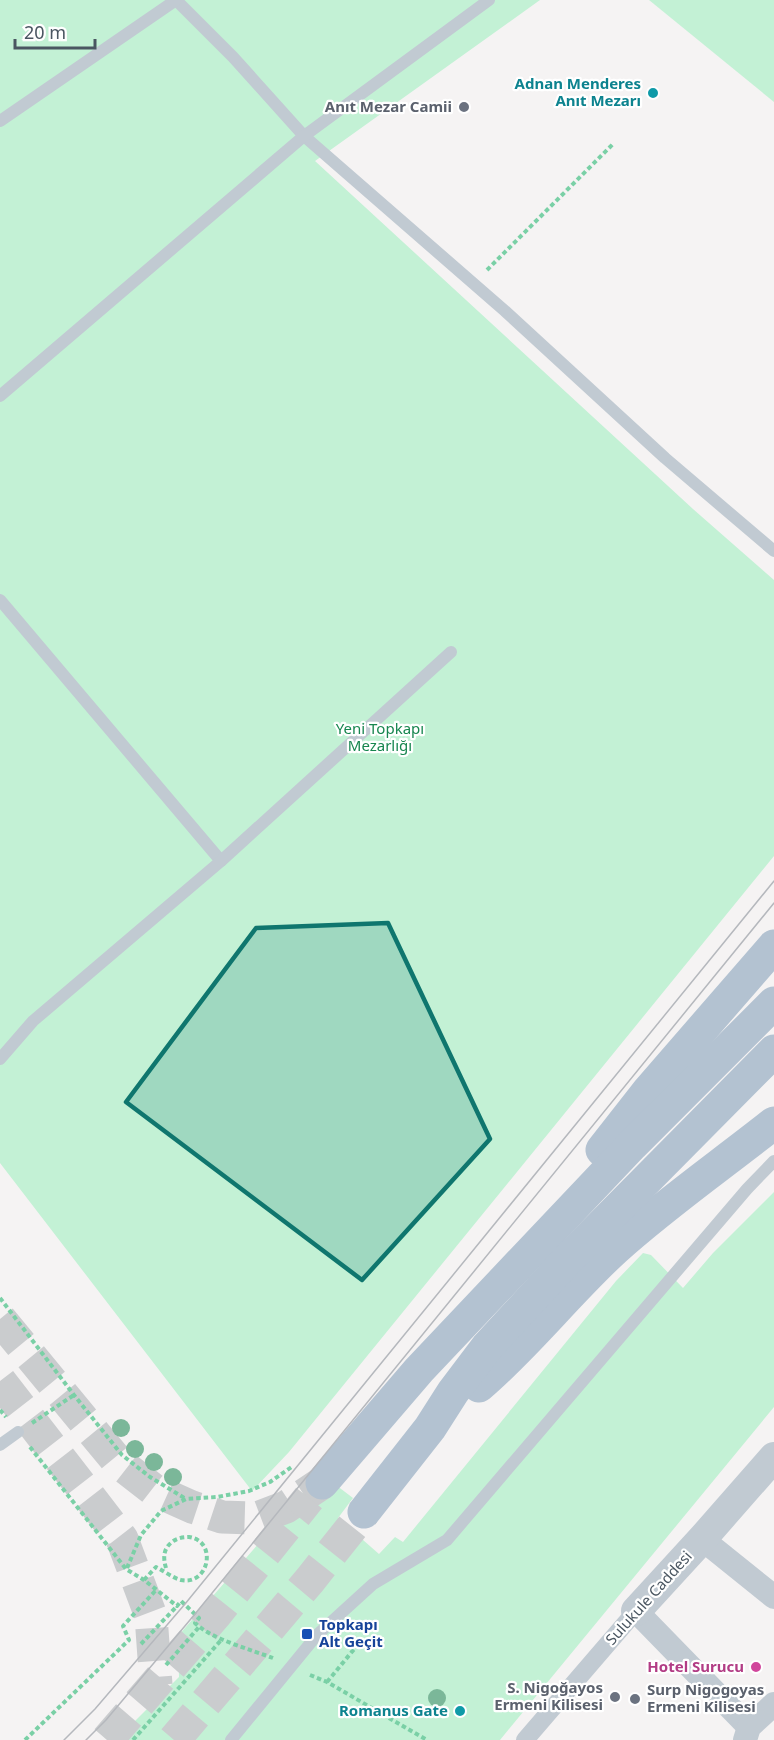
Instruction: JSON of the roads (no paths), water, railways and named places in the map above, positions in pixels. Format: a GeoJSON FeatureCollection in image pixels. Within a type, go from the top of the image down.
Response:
{"type":"FeatureCollection","features":[{"type":"Feature","properties":{"kind":"main road"},"geometry":{"type":"LineString","coordinates":[[523,1260],[541,1225],[568,1189],[609,1142],[649,1090],[774,946]]}},
{"type":"Feature","properties":{"kind":"main road"},"geometry":{"type":"LineString","coordinates":[[321,1483],[419,1370],[632,1145],[774,1003]]}},
{"type":"Feature","properties":{"kind":"main road"},"geometry":{"type":"LineString","coordinates":[[364,1512],[430,1428],[453,1392],[487,1347],[571,1256],[774,1051]]}},
{"type":"Feature","properties":{"kind":"main road"},"geometry":{"type":"LineString","coordinates":[[430,1428],[485,1381],[528,1339],[564,1298],[616,1248],[774,1123]]}},
{"type":"Feature","properties":{"kind":"street","name":"Sulukule Caddesi"},"geometry":{"type":"LineString","coordinates":[[525,1740],[636,1611],[774,1457]]}},
{"type":"Feature","properties":{"kind":"street"},"geometry":{"type":"LineString","coordinates":[[702,1539],[774,1597]]}},
{"type":"Feature","properties":{"kind":"street"},"geometry":{"type":"LineString","coordinates":[[636,1611],[747,1733],[774,1704]]}},
{"type":"Feature","properties":{"kind":"lane"},"geometry":{"type":"LineString","coordinates":[[0,121],[176,0],[233,57],[304,136],[474,284],[665,458],[774,551]]}},
{"type":"Feature","properties":{"kind":"lane"},"geometry":{"type":"LineString","coordinates":[[0,396],[304,136],[489,0]]}},
{"type":"Feature","properties":{"kind":"lane"},"geometry":{"type":"LineString","coordinates":[[0,600],[221,861]]}},
{"type":"Feature","properties":{"kind":"lane"},"geometry":{"type":"LineString","coordinates":[[0,1059],[33,1021],[221,861],[451,652]]}},
{"type":"Feature","properties":{"kind":"lane"},"geometry":{"type":"LineString","coordinates":[[231,1740],[317,1635],[373,1584],[447,1540],[739,1198],[774,1161]]}},
{"type":"Feature","properties":{"kind":"lane"},"geometry":{"type":"LineString","coordinates":[[0,1445],[18,1432]]}},
{"type":"Feature","properties":{"kind":"lane"},"geometry":{"type":"LineString","coordinates":[[245,1740],[250,1717]]}},
{"type":"Feature","properties":{"kind":"tunnel"},"geometry":{"type":"LineString","coordinates":[[0,1319],[118,1462],[154,1490],[222,1517],[257,1518],[286,1507],[322,1483]]}},
{"type":"Feature","properties":{"kind":"tunnel"},"geometry":{"type":"LineString","coordinates":[[0,1381],[122,1539],[151,1616],[156,1685]]}},
{"type":"Feature","properties":{"kind":"tunnel"},"geometry":{"type":"LineString","coordinates":[[107,1740],[216,1614],[309,1498]]}},
{"type":"Feature","properties":{"kind":"tunnel"},"geometry":{"type":"LineString","coordinates":[[174,1740],[310,1580],[364,1512]]}},
{"type":"Feature","properties":{"kind":"tram line"},"geometry":{"type":"LineString","coordinates":[[64,1740],[95,1709],[185,1604],[774,881]]}},
{"type":"Feature","properties":{"kind":"tram line"},"geometry":{"type":"LineString","coordinates":[[86,1740],[106,1720],[195,1614],[774,903]]}},
{"type":"Feature","properties":{"kind":"place","name":"Adnan Menderes Anıt Mezarı"},"geometry":{"type":"Point","coordinates":[653,93]}},
{"type":"Feature","properties":{"kind":"place","name":"Anıt Mezar Camii"},"geometry":{"type":"Point","coordinates":[464,107]}},
{"type":"Feature","properties":{"kind":"place","name":"Topkapı Alt Geçit"},"geometry":{"type":"Point","coordinates":[307,1634]}},
{"type":"Feature","properties":{"kind":"place","name":"Hotel Surucu"},"geometry":{"type":"Point","coordinates":[756,1667]}},
{"type":"Feature","properties":{"kind":"place","name":"S. Nigoğayos Ermeni Kilisesi"},"geometry":{"type":"Point","coordinates":[615,1697]}},
{"type":"Feature","properties":{"kind":"place","name":"Surp Nigogoyas Ermeni Kilisesi"},"geometry":{"type":"Point","coordinates":[635,1699]}},
{"type":"Feature","properties":{"kind":"place","name":"Romanus Gate"},"geometry":{"type":"Point","coordinates":[460,1711]}},
{"type":"Feature","properties":{"kind":"park label","name":"Yeni Topkapı Mezarlığı"},"geometry":{"type":"Point","coordinates":[380,738]}}]}
